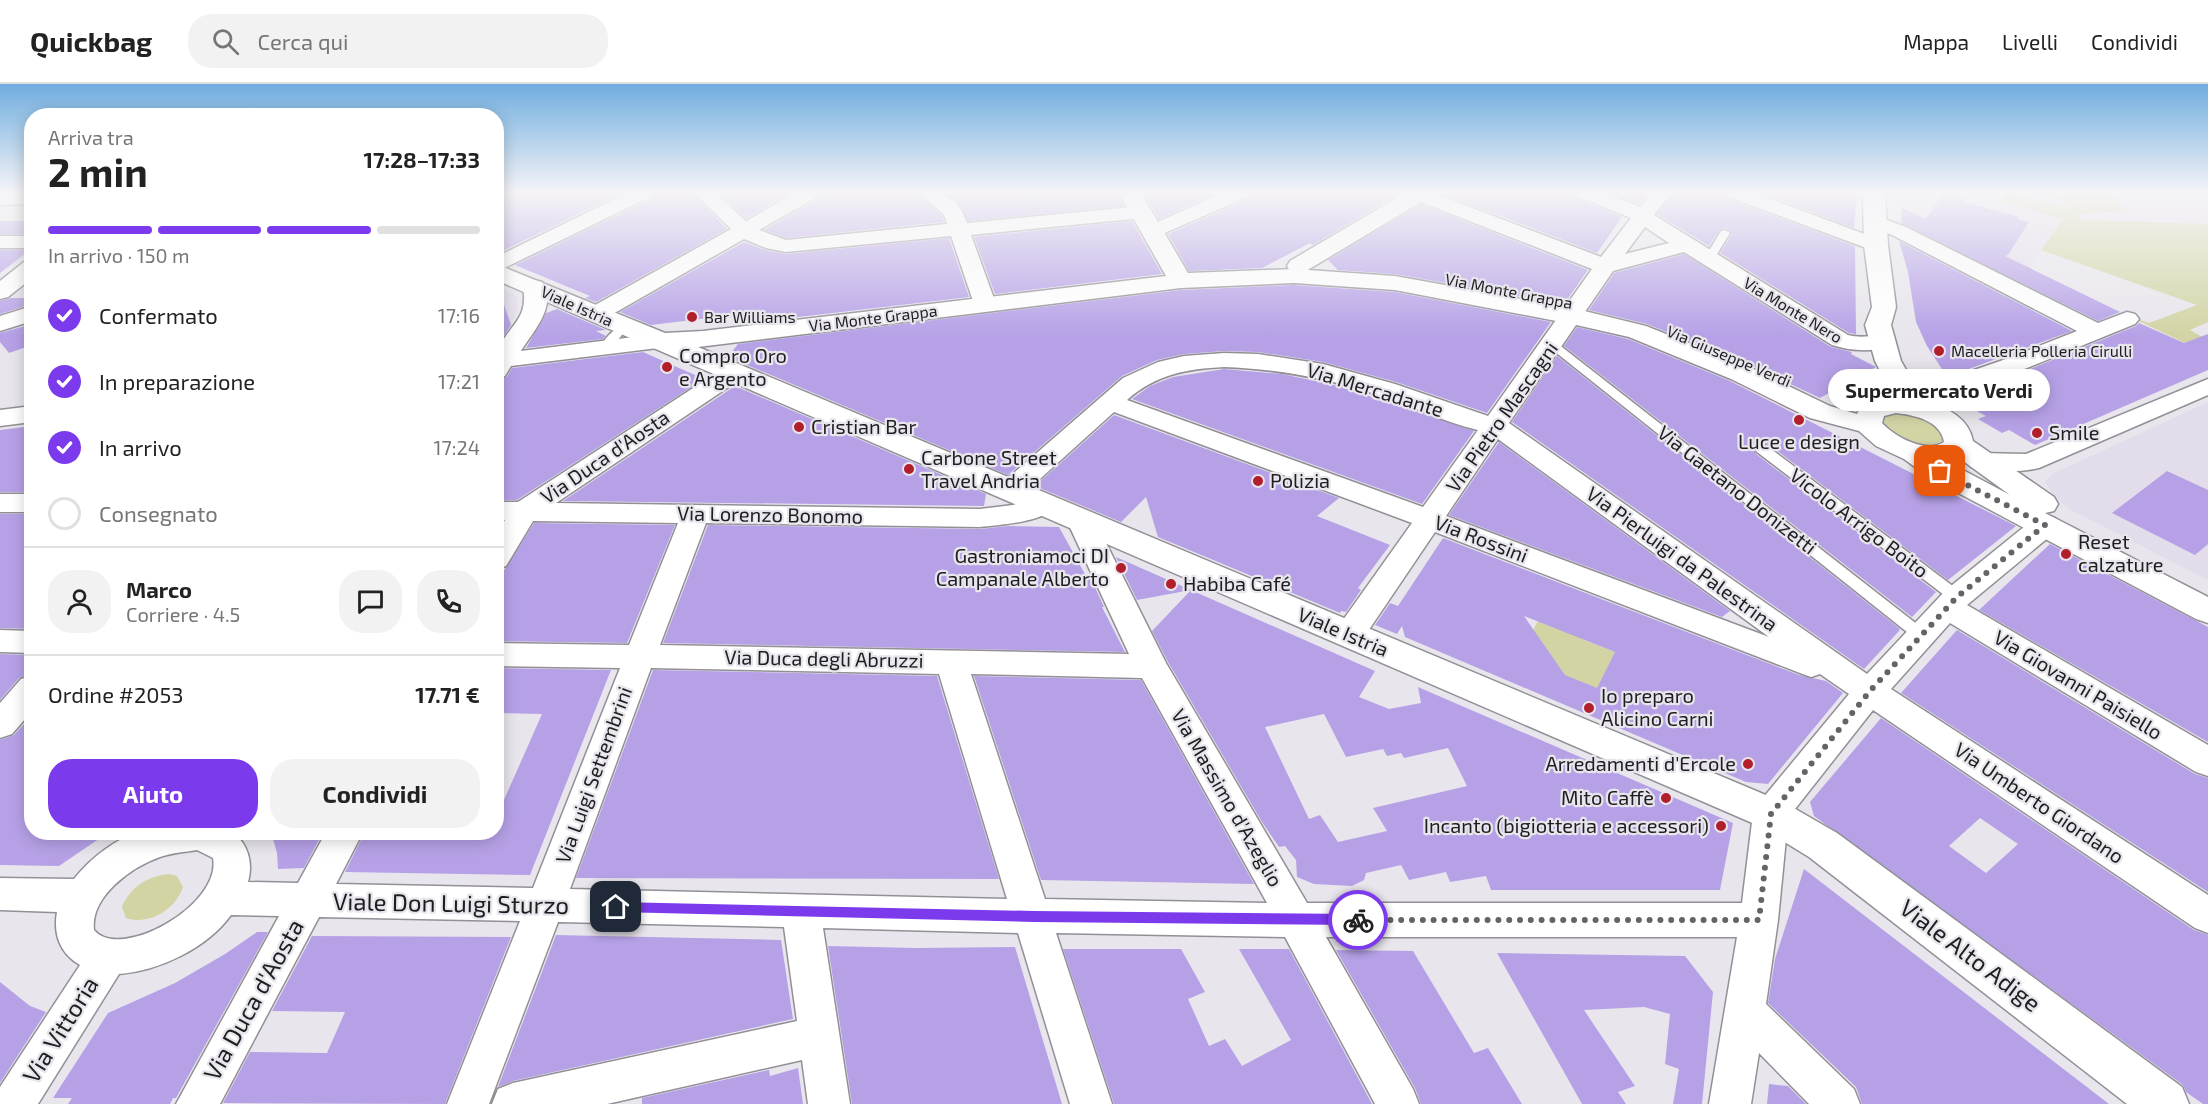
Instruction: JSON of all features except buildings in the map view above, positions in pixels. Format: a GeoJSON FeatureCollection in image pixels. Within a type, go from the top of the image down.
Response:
{"type":"FeatureCollection","features":[{"type":"Feature","properties":{"kind":"main road"},"geometry":{"type":"LineString","coordinates":[[1158,241],[1178,276]]}},
{"type":"Feature","properties":{"kind":"main road"},"geometry":{"type":"LineString","coordinates":[[1877,241],[1884,307],[1878,326],[1881,342],[1888,361],[1906,394],[1894,407]]}},
{"type":"Feature","properties":{"kind":"main road","name":"Via Monte Grappa"},"geometry":{"type":"LineString","coordinates":[[1178,276],[1213,267],[1298,266],[1390,271],[1515,290],[1576,310]]}},
{"type":"Feature","properties":{"kind":"main road","name":"Viale Istria"},"geometry":{"type":"LineString","coordinates":[[504,275],[533,290],[1771,814]]}},
{"type":"Feature","properties":{"kind":"main road","name":"Via Monte Grappa"},"geometry":{"type":"LineString","coordinates":[[658,341],[739,334],[1178,276],[1294,276],[1395,283],[1576,310]]}},
{"type":"Feature","properties":{"kind":"main road","name":"Via Monte Grappa"},"geometry":{"type":"LineString","coordinates":[[658,341],[697,330],[983,300]]}},
{"type":"Feature","properties":{"kind":"main road"},"geometry":{"type":"LineString","coordinates":[[1884,307],[1899,327],[1894,407]]}},
{"type":"Feature","properties":{"kind":"main road","name":"Via Giuseppe Verdi"},"geometry":{"type":"LineString","coordinates":[[1576,310],[1740,373],[1820,412],[1844,420],[1894,407],[1917,408],[1943,418],[1958,432],[1970,453]]}},
{"type":"Feature","properties":{"kind":"main road"},"geometry":{"type":"LineString","coordinates":[[725,370],[710,357],[712,348],[721,339],[739,334]]}},
{"type":"Feature","properties":{"kind":"main road","name":"Via Giuseppe Verdi"},"geometry":{"type":"LineString","coordinates":[[1894,407],[1874,433],[1885,441],[1915,453],[1940,471],[2208,611]]}},
{"type":"Feature","properties":{"kind":"main road","name":"Via Giuseppe Verdi"},"geometry":{"type":"LineString","coordinates":[[1915,453],[1943,454],[1954,451],[1970,453],[2026,477],[2070,522],[2208,593]]}},
{"type":"Feature","properties":{"kind":"main road","name":"Viale Alto Adige"},"geometry":{"type":"LineString","coordinates":[[1771,814],[1823,845],[2165,1104]]}},
{"type":"Feature","properties":{"kind":"street"},"geometry":{"type":"LineString","coordinates":[[504,262],[547,241]]}},
{"type":"Feature","properties":{"kind":"street"},"geometry":{"type":"LineString","coordinates":[[596,315],[726,241]]}},
{"type":"Feature","properties":{"kind":"street"},"geometry":{"type":"LineString","coordinates":[[762,241],[771,245],[786,246],[845,241]]}},
{"type":"Feature","properties":{"kind":"street"},"geometry":{"type":"LineString","coordinates":[[963,241],[983,300]]}},
{"type":"Feature","properties":{"kind":"street"},"geometry":{"type":"LineString","coordinates":[[1298,266],[1340,241]]}},
{"type":"Feature","properties":{"kind":"street"},"geometry":{"type":"LineString","coordinates":[[1539,241],[1605,266],[1685,245]]}},
{"type":"Feature","properties":{"kind":"street","name":"Via Pietro Mascagni"},"geometry":{"type":"LineString","coordinates":[[1349,635],[1625,241]]}},
{"type":"Feature","properties":{"kind":"street","name":"Via Monte Nero"},"geometry":{"type":"LineString","coordinates":[[1678,241],[1840,340],[1857,345],[1881,342]]}},
{"type":"Feature","properties":{"kind":"street"},"geometry":{"type":"LineString","coordinates":[[1918,241],[2096,331]]}},
{"type":"Feature","properties":{"kind":"street"},"geometry":{"type":"LineString","coordinates":[[0,242],[24,242]]}},
{"type":"Feature","properties":{"kind":"street"},"geometry":{"type":"LineString","coordinates":[[0,292],[24,273]]}},
{"type":"Feature","properties":{"kind":"street"},"geometry":{"type":"LineString","coordinates":[[504,357],[534,312],[537,303],[533,290]]}},
{"type":"Feature","properties":{"kind":"street"},"geometry":{"type":"LineString","coordinates":[[0,324],[24,316]]}},
{"type":"Feature","properties":{"kind":"street"},"geometry":{"type":"LineString","coordinates":[[1894,407],[2018,363],[2127,319]]}},
{"type":"Feature","properties":{"kind":"street"},"geometry":{"type":"LineString","coordinates":[[504,363],[612,339],[658,341]]}},
{"type":"Feature","properties":{"kind":"street","name":"Via Mercadante"},"geometry":{"type":"LineString","coordinates":[[1010,490],[1132,383],[1156,371],[1179,364],[1245,360],[1291,364],[1332,372],[1480,423],[1496,425]]}},
{"type":"Feature","properties":{"kind":"street","name":"Via Duca d'Aosta"},"geometry":{"type":"LineString","coordinates":[[504,532],[510,511],[725,370]]}},
{"type":"Feature","properties":{"kind":"street"},"geometry":{"type":"LineString","coordinates":[[2026,477],[2208,386]]}},
{"type":"Feature","properties":{"kind":"street","name":"Via Rossini"},"geometry":{"type":"LineString","coordinates":[[1109,402],[1431,520],[1860,685]]}},
{"type":"Feature","properties":{"kind":"street"},"geometry":{"type":"LineString","coordinates":[[0,418],[24,415]]}},
{"type":"Feature","properties":{"kind":"street","name":"Via Pierluigi da Palestrina"},"geometry":{"type":"LineString","coordinates":[[1496,425],[1860,685]]}},
{"type":"Feature","properties":{"kind":"street"},"geometry":{"type":"LineString","coordinates":[[0,503],[24,503]]}},
{"type":"Feature","properties":{"kind":"street","name":"Via Lorenzo Bonomo"},"geometry":{"type":"LineString","coordinates":[[510,511],[980,518],[1014,514],[1043,505]]}},
{"type":"Feature","properties":{"kind":"street","name":"Via Luigi Settembrini"},"geometry":{"type":"LineString","coordinates":[[468,1104],[547,906],[638,656],[696,514]]}},
{"type":"Feature","properties":{"kind":"street","name":"Via Massimo d'Azeglio"},"geometry":{"type":"LineString","coordinates":[[1081,521],[1151,666],[1398,1104]]}},
{"type":"Feature","properties":{"kind":"street"},"geometry":{"type":"LineString","coordinates":[[1730,1104],[1759,920],[1771,814],[1860,685],[1922,636],[1952,603],[2045,525]]}},
{"type":"Feature","properties":{"kind":"street","name":"Via Giovanni Paisiello"},"geometry":{"type":"LineString","coordinates":[[1952,603],[2208,762]]}},
{"type":"Feature","properties":{"kind":"street"},"geometry":{"type":"LineString","coordinates":[[0,641],[24,642]]}},
{"type":"Feature","properties":{"kind":"street","name":"Via Duca degli Abruzzi"},"geometry":{"type":"LineString","coordinates":[[504,654],[1151,666]]}},
{"type":"Feature","properties":{"kind":"street"},"geometry":{"type":"LineString","coordinates":[[951,661],[1034,916],[1091,1104]]}},
{"type":"Feature","properties":{"kind":"street","name":"Via Umberto Giordano"},"geometry":{"type":"LineString","coordinates":[[1860,685],[2208,916]]}},
{"type":"Feature","properties":{"kind":"street"},"geometry":{"type":"LineString","coordinates":[[0,725],[24,697]]}},
{"type":"Feature","properties":{"kind":"street"},"geometry":{"type":"LineString","coordinates":[[162,840],[143,847],[106,872],[84,896],[76,913],[74,929],[79,943],[91,952],[108,956],[131,955],[166,943],[183,934],[205,917],[222,898],[231,881],[234,866],[230,852],[222,843],[214,840]]}},
{"type":"Feature","properties":{"kind":"street","name":"Via Duca d'Aosta"},"geometry":{"type":"LineString","coordinates":[[197,1104],[341,840]]}},
{"type":"Feature","properties":{"kind":"street"},"geometry":{"type":"LineString","coordinates":[[0,894],[84,896]]}},
{"type":"Feature","properties":{"kind":"street","name":"Viale Don Luigi Sturzo"},"geometry":{"type":"LineString","coordinates":[[222,898],[308,902],[1296,920],[1759,920]]}},
{"type":"Feature","properties":{"kind":"street"},"geometry":{"type":"LineString","coordinates":[[801,911],[829,1104]]}},
{"type":"Feature","properties":{"kind":"street","name":"Via Vittoria"},"geometry":{"type":"LineString","coordinates":[[14,1104],[108,956]]}},
{"type":"Feature","properties":{"kind":"street"},"geometry":{"type":"LineString","coordinates":[[1744,1010],[1839,1104]]}},
{"type":"Feature","properties":{"kind":"street"},"geometry":{"type":"LineString","coordinates":[[513,1104],[819,1036]]}},
{"type":"Feature","properties":{"kind":"lane"},"geometry":{"type":"LineString","coordinates":[[1709,259],[1720,241]]}},
{"type":"Feature","properties":{"kind":"lane","name":"Viale Istria"},"geometry":{"type":"LineString","coordinates":[[504,280],[533,290],[612,339]]}},
{"type":"Feature","properties":{"kind":"lane","name":"Via Gaetano Donizetti"},"geometry":{"type":"LineString","coordinates":[[1553,344],[1922,636]]}},
{"type":"Feature","properties":{"kind":"lane","name":"Vicolo Arrigo Boito"},"geometry":{"type":"LineString","coordinates":[[1762,449],[1952,603]]}},
{"type":"Feature","properties":{"kind":"shaded area"},"geometry":{"type":"Polygon","coordinates":[[[1971,241],[2048,241],[2029,268],[1971,241]]]}},
{"type":"Feature","properties":{"kind":"shaded area"},"geometry":{"type":"Polygon","coordinates":[[[504,290],[517,296],[518,308],[504,340],[504,290]]]}},
{"type":"Feature","properties":{"kind":"shaded area"},"geometry":{"type":"Polygon","coordinates":[[[2208,402],[2208,580],[2069,509],[2055,497],[2045,482],[2052,474],[2208,402]]]}},
{"type":"Feature","properties":{"kind":"green space"},"geometry":{"type":"Polygon","coordinates":[[[2048,241],[2208,241],[2208,322],[2190,330],[2202,337],[2185,343],[2122,313],[2149,323],[2197,305],[2041,250],[2048,241]]]}},
{"type":"Feature","properties":{"kind":"green space"},"geometry":{"type":"Polygon","coordinates":[[[1898,412],[1918,415],[1942,429],[1944,439],[1927,445],[1896,437],[1885,424],[1885,417],[1898,412]]]}},
{"type":"Feature","properties":{"kind":"green space"},"geometry":{"type":"Polygon","coordinates":[[[1542,613],[1573,625],[1584,640],[1615,652],[1595,693],[1565,675],[1533,630],[1542,613]]]}},
{"type":"Feature","properties":{"kind":"green space"},"geometry":{"type":"Polygon","coordinates":[[[169,874],[177,876],[183,887],[168,909],[144,920],[126,918],[122,907],[135,888],[154,877],[169,874]]]}},
{"type":"Feature","properties":{"kind":"way so far"},"geometry":{"type":"LineString","coordinates":[[1358,920],[1759,920],[1771,814],[1870,691],[1957,597],[2045,525],[1940,471]]}},
{"type":"Feature","properties":{"kind":"place","name":"Bar Williams"},"geometry":{"type":"Point","coordinates":[692,317]}},
{"type":"Feature","properties":{"kind":"place","name":"Macelleria Polleria Cirulli"},"geometry":{"type":"Point","coordinates":[1939,351]}},
{"type":"Feature","properties":{"kind":"place","name":"Compro Oro e Argento"},"geometry":{"type":"Point","coordinates":[667,367]}},
{"type":"Feature","properties":{"kind":"place","name":"Luce e design"},"geometry":{"type":"Point","coordinates":[1799,420]}},
{"type":"Feature","properties":{"kind":"place","name":"Cristian Bar"},"geometry":{"type":"Point","coordinates":[799,427]}},
{"type":"Feature","properties":{"kind":"place","name":"Smile"},"geometry":{"type":"Point","coordinates":[2037,433]}},
{"type":"Feature","properties":{"kind":"place","name":"Carbone Street Travel Andria"},"geometry":{"type":"Point","coordinates":[909,469]}},
{"type":"Feature","properties":{"kind":"place","name":"Supermercato Verdi"},"geometry":{"type":"Point","coordinates":[1940,471]}},
{"type":"Feature","properties":{"kind":"place","name":"Polizia"},"geometry":{"type":"Point","coordinates":[1258,481]}},
{"type":"Feature","properties":{"kind":"place","name":"Reset calzature"},"geometry":{"type":"Point","coordinates":[2066,554]}},
{"type":"Feature","properties":{"kind":"place","name":"Gastroniamoci DI Campanale Alberto"},"geometry":{"type":"Point","coordinates":[1121,568]}},
{"type":"Feature","properties":{"kind":"place","name":"Habiba Café"},"geometry":{"type":"Point","coordinates":[1171,584]}},
{"type":"Feature","properties":{"kind":"place","name":"Io preparo Alicino Carni"},"geometry":{"type":"Point","coordinates":[1589,708]}},
{"type":"Feature","properties":{"kind":"place","name":"Arredamenti d'Ercole"},"geometry":{"type":"Point","coordinates":[1748,764]}},
{"type":"Feature","properties":{"kind":"place","name":"Mito Caffè"},"geometry":{"type":"Point","coordinates":[1666,798]}},
{"type":"Feature","properties":{"kind":"place","name":"Incanto (bigiotteria e accessori)"},"geometry":{"type":"Point","coordinates":[1721,826]}},
{"type":"Feature","properties":{"kind":"route"},"geometry":{"type":"LineString","coordinates":[[616,907],[1358,920]]}}]}
